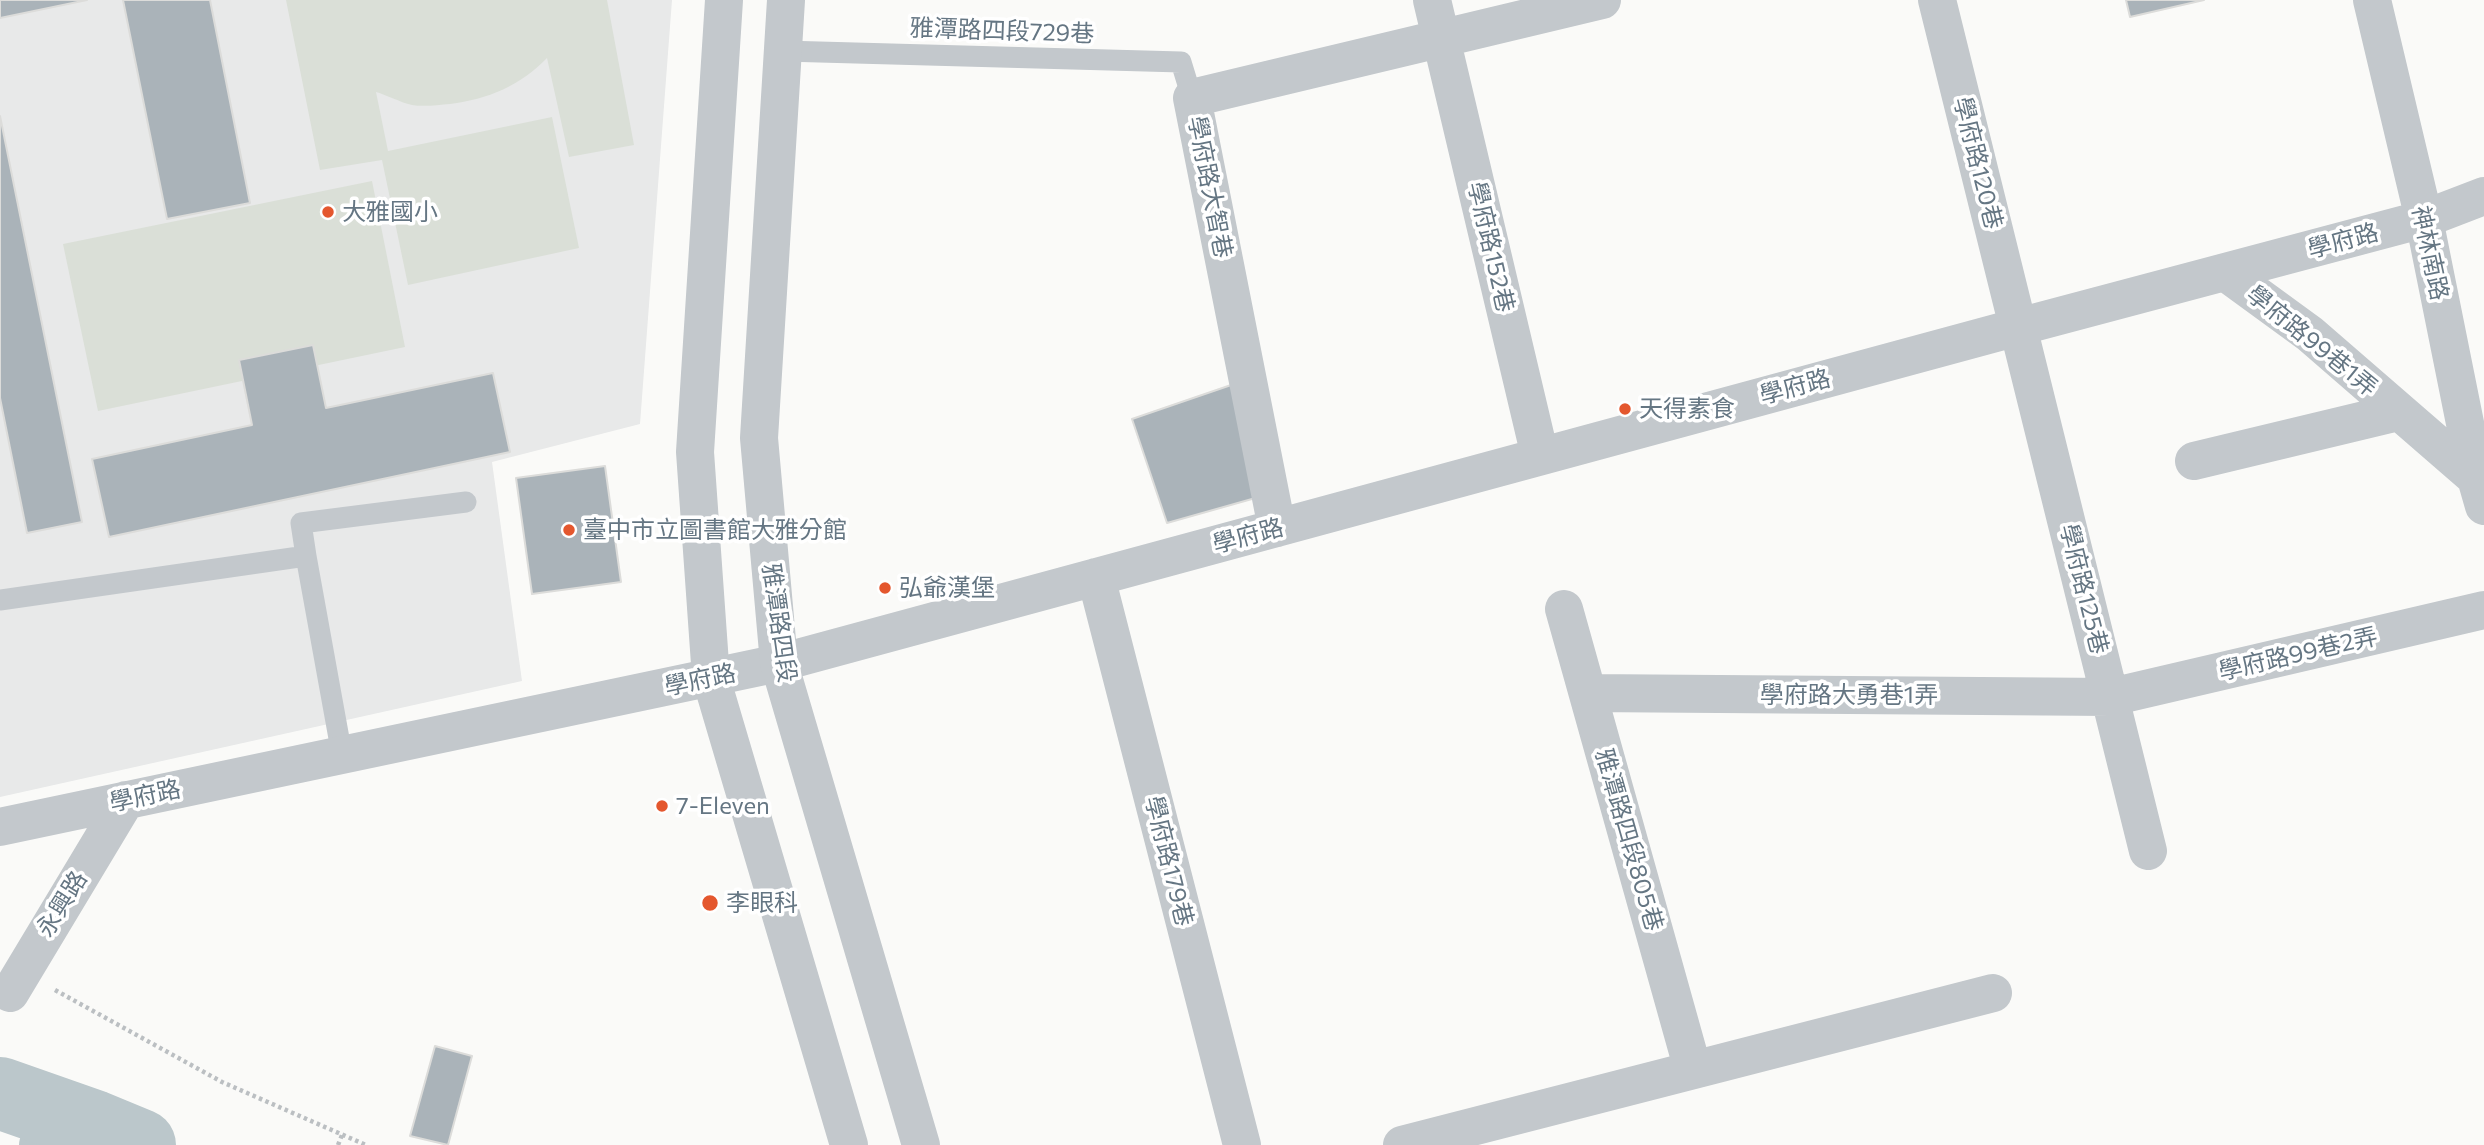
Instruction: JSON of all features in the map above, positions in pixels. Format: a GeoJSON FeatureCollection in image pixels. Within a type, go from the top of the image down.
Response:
{"type":"FeatureCollection","features":[{"type":"Feature","properties":{"kind":"street"},"geometry":{"type":"LineString","coordinates":[[724,0],[695,452],[710,678],[849,1145]]}},
{"type":"Feature","properties":{"kind":"street","name":"雅潭路四段"},"geometry":{"type":"LineString","coordinates":[[786,0],[759,438],[779,663],[921,1145]]}},
{"type":"Feature","properties":{"kind":"street"},"geometry":{"type":"LineString","coordinates":[[1432,0],[1442,38]]}},
{"type":"Feature","properties":{"kind":"street","name":"學府路大智巷"},"geometry":{"type":"LineString","coordinates":[[1278,528],[1192,98],[1602,0]]}},
{"type":"Feature","properties":{"kind":"street","name":"學府路120巷"},"geometry":{"type":"LineString","coordinates":[[1937,0],[2018,327]]}},
{"type":"Feature","properties":{"kind":"street","name":"神林南路"},"geometry":{"type":"LineString","coordinates":[[2372,0],[2424,219],[2481,490]]}},
{"type":"Feature","properties":{"kind":"street","name":"學府路152巷"},"geometry":{"type":"LineString","coordinates":[[1442,38],[1540,456]]}},
{"type":"Feature","properties":{"kind":"street","name":"學府路"},"geometry":{"type":"LineString","coordinates":[[0,827],[779,663],[2424,219],[2484,196]]}},
{"type":"Feature","properties":{"kind":"street","name":"學府路99巷1弄"},"geometry":{"type":"LineString","coordinates":[[2225,272],[2310,334],[2481,490]]}},
{"type":"Feature","properties":{"kind":"street","name":"學府路125巷"},"geometry":{"type":"LineString","coordinates":[[2018,327],[2148,851]]}},
{"type":"Feature","properties":{"kind":"street","name":"學府路99巷1弄"},"geometry":{"type":"LineString","coordinates":[[2194,461],[2398,412]]}},
{"type":"Feature","properties":{"kind":"street","name":"學府路179巷"},"geometry":{"type":"LineString","coordinates":[[1096,577],[1242,1145]]}},
{"type":"Feature","properties":{"kind":"street","name":"雅潭路四段805巷"},"geometry":{"type":"LineString","coordinates":[[1564,609],[1693,1070]]}},
{"type":"Feature","properties":{"kind":"street","name":"學府路99巷2弄"},"geometry":{"type":"LineString","coordinates":[[2111,697],[2484,610]]}},
{"type":"Feature","properties":{"kind":"street","name":"學府路大勇巷1弄"},"geometry":{"type":"LineString","coordinates":[[1588,693],[2111,697]]}},
{"type":"Feature","properties":{"kind":"street","name":"永興路"},"geometry":{"type":"LineString","coordinates":[[10,991],[126,800]]}},
{"type":"Feature","properties":{"kind":"street"},"geometry":{"type":"LineString","coordinates":[[1402,1145],[1993,993]]}},
{"type":"Feature","properties":{"kind":"lane","name":"雅潭路四段729巷"},"geometry":{"type":"LineString","coordinates":[[783,51],[1181,62],[1192,98]]}},
{"type":"Feature","properties":{"kind":"lane"},"geometry":{"type":"LineString","coordinates":[[342,755],[301,523],[466,502]]}},
{"type":"Feature","properties":{"kind":"lane"},"geometry":{"type":"LineString","coordinates":[[0,600],[306,556]]}},
{"type":"Feature","properties":{"kind":"path"},"geometry":{"type":"LineString","coordinates":[[10,991],[366,1145]]}},
{"type":"Feature","properties":{"kind":"path"},"geometry":{"type":"LineString","coordinates":[[338,1145],[342,1135]]}},
{"type":"Feature","properties":{"kind":"shaded area","name":"大雅國小"},"geometry":{"type":"Polygon","coordinates":[[[0,0],[672,0],[640,424],[492,462],[522,681],[0,797],[0,0]]]}},
{"type":"Feature","properties":{"kind":"shaded area"},"geometry":{"type":"Polygon","coordinates":[[[286,0],[607,0],[634,145],[569,157],[547,58],[526,76],[503,90],[464,102],[416,106],[376,92],[388,151],[552,117],[579,248],[408,285],[382,160],[320,170],[286,0]]]}},
{"type":"Feature","properties":{"kind":"shaded area"},"geometry":{"type":"Polygon","coordinates":[[[372,181],[405,347],[98,411],[63,244],[372,181]]]}},
{"type":"Feature","properties":{"kind":"building"},"geometry":{"type":"Polygon","coordinates":[[[0,0],[87,0],[0,18],[0,0]]]}},
{"type":"Feature","properties":{"kind":"building"},"geometry":{"type":"Polygon","coordinates":[[[123,0],[210,0],[250,203],[167,219],[123,0]]]}},
{"type":"Feature","properties":{"kind":"building"},"geometry":{"type":"Polygon","coordinates":[[[2126,0],[2204,0],[2130,17],[2126,0]]]}},
{"type":"Feature","properties":{"kind":"building"},"geometry":{"type":"Polygon","coordinates":[[[0,116],[82,522],[27,533],[0,398],[0,116]]]}},
{"type":"Feature","properties":{"kind":"building"},"geometry":{"type":"Polygon","coordinates":[[[313,345],[326,408],[493,373],[510,452],[109,537],[92,459],[252,425],[239,360],[313,345]]]}},
{"type":"Feature","properties":{"kind":"building"},"geometry":{"type":"Polygon","coordinates":[[[1234,384],[1259,497],[1167,523],[1132,419],[1234,384]]]}},
{"type":"Feature","properties":{"kind":"building","name":"臺中市立圖書館大雅分館"},"geometry":{"type":"Polygon","coordinates":[[[605,466],[621,582],[532,594],[516,478],[605,466]]]}},
{"type":"Feature","properties":{"kind":"building"},"geometry":{"type":"Polygon","coordinates":[[[435,1046],[472,1056],[448,1145],[410,1136],[435,1046]]]}},
{"type":"Feature","properties":{"kind":"waterway"},"geometry":{"type":"LineString","coordinates":[[0,1093],[140,1145]]}},
{"type":"Feature","properties":{"kind":"waterway"},"geometry":{"type":"LineString","coordinates":[[40,1145],[50,1110]]}},
{"type":"Feature","properties":{"kind":"place","name":"大雅國小"},"geometry":{"type":"Point","coordinates":[328,212]}},
{"type":"Feature","properties":{"kind":"place","name":"天得素食"},"geometry":{"type":"Point","coordinates":[1625,409]}},
{"type":"Feature","properties":{"kind":"place","name":"臺中市立圖書館大雅分館"},"geometry":{"type":"Point","coordinates":[569,530]}},
{"type":"Feature","properties":{"kind":"place","name":"弘爺漢堡"},"geometry":{"type":"Point","coordinates":[885,588]}},
{"type":"Feature","properties":{"kind":"place","name":"7-Eleven"},"geometry":{"type":"Point","coordinates":[662,806]}},
{"type":"Feature","properties":{"kind":"place","name":"李眼科"},"geometry":{"type":"Point","coordinates":[710,903]}}]}
